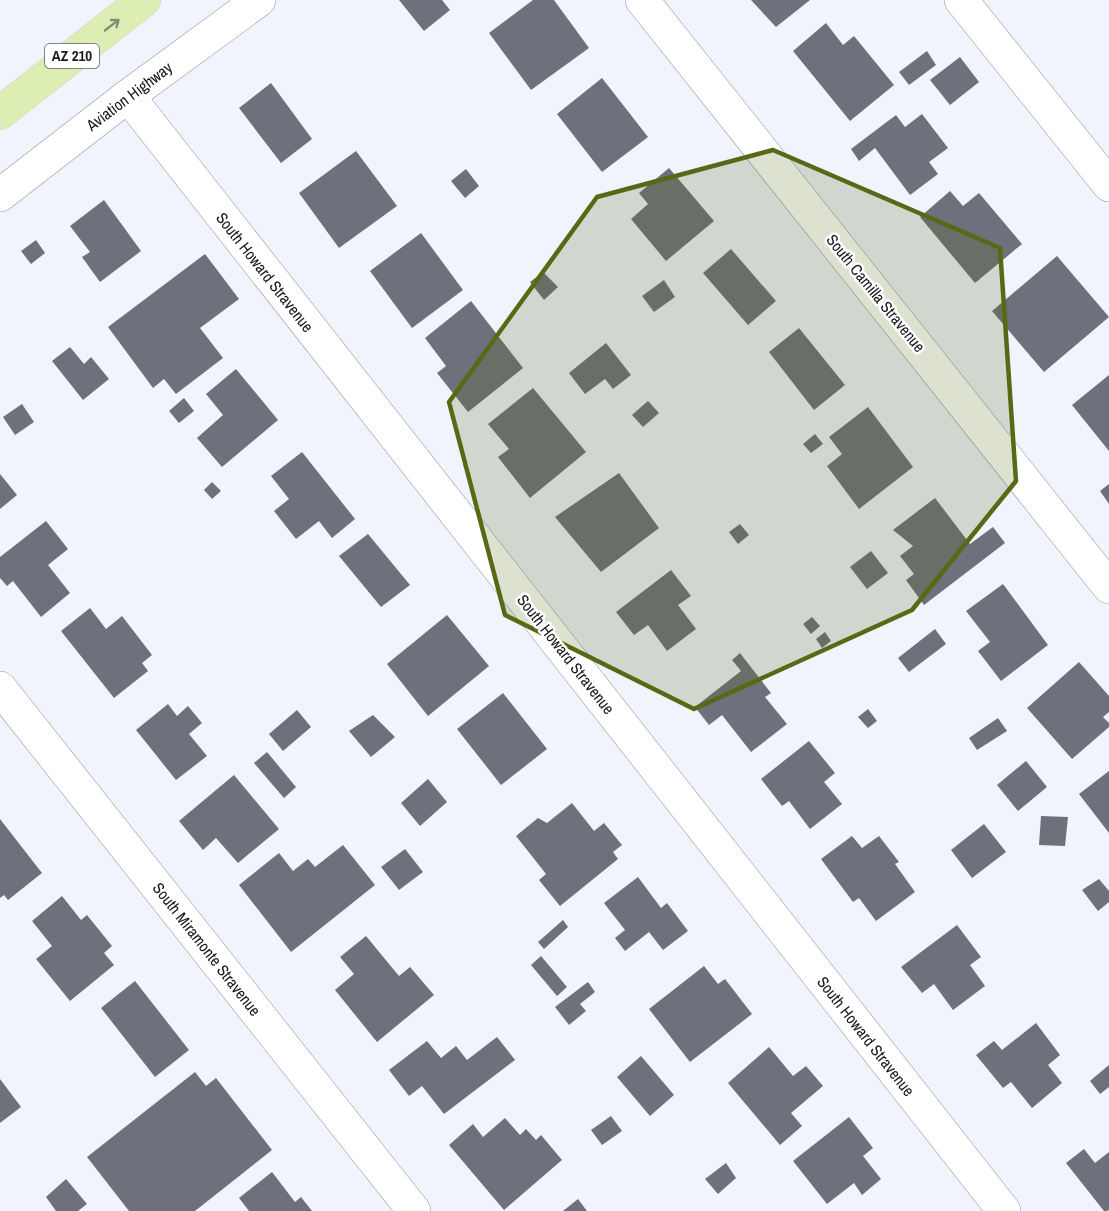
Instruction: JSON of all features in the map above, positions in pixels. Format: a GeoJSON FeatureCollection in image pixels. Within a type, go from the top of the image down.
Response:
{"type":"FeatureCollection","features":[{"type":"Feature","properties":{"kind":"main road","name":"AZ 210"},"geometry":{"type":"LineString","coordinates":[[0,112],[144,0]]}},
{"type":"Feature","properties":{"kind":"street","name":"Aviation Highway"},"geometry":{"type":"LineString","coordinates":[[0,195],[128,96],[259,0]]}},
{"type":"Feature","properties":{"kind":"street","name":"South Camilla Stravenue"},"geometry":{"type":"LineString","coordinates":[[642,0],[1109,587]]}},
{"type":"Feature","properties":{"kind":"street"},"geometry":{"type":"LineString","coordinates":[[961,0],[1109,185]]}},
{"type":"Feature","properties":{"kind":"street","name":"South Howard Stravenue"},"geometry":{"type":"LineString","coordinates":[[128,96],[1004,1211]]}},
{"type":"Feature","properties":{"kind":"street","name":"South Miramonte Stravenue"},"geometry":{"type":"LineString","coordinates":[[0,688],[414,1211]]}},
{"type":"Feature","properties":{"kind":"highlighted area"},"geometry":{"type":"Polygon","coordinates":[[[773,150],[1000,248],[1016,481],[912,610],[694,709],[505,615],[449,402],[597,197],[773,150]]]}},
{"type":"Feature","properties":{"kind":"building"},"geometry":{"type":"Polygon","coordinates":[[[399,0],[442,0],[450,10],[424,31],[399,0]]]}},
{"type":"Feature","properties":{"kind":"building"},"geometry":{"type":"Polygon","coordinates":[[[533,0],[554,0],[589,48],[531,90],[489,33],[533,0]]]}},
{"type":"Feature","properties":{"kind":"building"},"geometry":{"type":"Polygon","coordinates":[[[751,0],[810,0],[776,27],[751,0]]]}},
{"type":"Feature","properties":{"kind":"building"},"geometry":{"type":"Polygon","coordinates":[[[826,23],[843,45],[854,36],[894,85],[850,121],[793,51],[826,23]]]}},
{"type":"Feature","properties":{"kind":"building"},"geometry":{"type":"Polygon","coordinates":[[[927,51],[936,65],[909,85],[899,72],[927,51]]]}},
{"type":"Feature","properties":{"kind":"building"},"geometry":{"type":"Polygon","coordinates":[[[960,57],[979,82],[950,105],[930,80],[960,57]]]}},
{"type":"Feature","properties":{"kind":"building"},"geometry":{"type":"Polygon","coordinates":[[[602,78],[648,137],[602,172],[557,114],[602,78]]]}},
{"type":"Feature","properties":{"kind":"building"},"geometry":{"type":"Polygon","coordinates":[[[271,83],[312,139],[281,163],[239,108],[271,83]]]}},
{"type":"Feature","properties":{"kind":"building"},"geometry":{"type":"Polygon","coordinates":[[[922,114],[948,148],[929,162],[938,174],[910,195],[875,148],[859,161],[851,149],[896,115],[905,127],[922,114]]]}},
{"type":"Feature","properties":{"kind":"building"},"geometry":{"type":"Polygon","coordinates":[[[356,151],[397,206],[339,248],[299,193],[356,151]]]}},
{"type":"Feature","properties":{"kind":"building"},"geometry":{"type":"Polygon","coordinates":[[[669,168],[714,221],[666,261],[631,219],[648,204],[639,193],[669,168]]]}},
{"type":"Feature","properties":{"kind":"building"},"geometry":{"type":"Polygon","coordinates":[[[466,169],[479,186],[465,198],[451,181],[466,169]]]}},
{"type":"Feature","properties":{"kind":"building"},"geometry":{"type":"Polygon","coordinates":[[[950,191],[963,206],[979,193],[1022,244],[975,283],[920,217],[950,191]]]}},
{"type":"Feature","properties":{"kind":"building"},"geometry":{"type":"Polygon","coordinates":[[[104,200],[141,251],[100,282],[82,257],[90,252],[70,226],[104,200]]]}},
{"type":"Feature","properties":{"kind":"building"},"geometry":{"type":"Polygon","coordinates":[[[421,233],[463,290],[412,328],[370,271],[421,233]]]}},
{"type":"Feature","properties":{"kind":"building"},"geometry":{"type":"Polygon","coordinates":[[[36,240],[45,253],[31,264],[21,251],[36,240]]]}},
{"type":"Feature","properties":{"kind":"building"},"geometry":{"type":"Polygon","coordinates":[[[731,249],[776,301],[748,325],[703,273],[731,249]]]}},
{"type":"Feature","properties":{"kind":"building"},"geometry":{"type":"Polygon","coordinates":[[[205,254],[239,299],[200,328],[223,358],[176,394],[164,379],[153,388],[108,327],[205,254]]]}},
{"type":"Feature","properties":{"kind":"building"},"geometry":{"type":"Polygon","coordinates":[[[1057,256],[1109,317],[1044,372],[992,311],[1057,256]]]}},
{"type":"Feature","properties":{"kind":"building"},"geometry":{"type":"Polygon","coordinates":[[[543,272],[558,287],[544,300],[530,282],[543,272]]]}},
{"type":"Feature","properties":{"kind":"building"},"geometry":{"type":"Polygon","coordinates":[[[664,280],[675,297],[654,312],[642,296],[664,280]]]}},
{"type":"Feature","properties":{"kind":"building"},"geometry":{"type":"Polygon","coordinates":[[[471,301],[523,368],[468,412],[437,373],[446,366],[425,338],[471,301]]]}},
{"type":"Feature","properties":{"kind":"building"},"geometry":{"type":"Polygon","coordinates":[[[799,328],[845,385],[814,410],[769,352],[799,328]]]}},
{"type":"Feature","properties":{"kind":"building"},"geometry":{"type":"Polygon","coordinates":[[[606,343],[631,375],[613,389],[605,379],[585,394],[569,373],[606,343]]]}},
{"type":"Feature","properties":{"kind":"building"},"geometry":{"type":"Polygon","coordinates":[[[70,347],[84,364],[91,357],[109,379],[83,400],[52,361],[70,347]]]}},
{"type":"Feature","properties":{"kind":"building"},"geometry":{"type":"Polygon","coordinates":[[[236,369],[278,420],[222,467],[197,438],[223,415],[206,394],[236,369]]]}},
{"type":"Feature","properties":{"kind":"building"},"geometry":{"type":"Polygon","coordinates":[[[1109,375],[1109,451],[1072,405],[1109,375]]]}},
{"type":"Feature","properties":{"kind":"building"},"geometry":{"type":"Polygon","coordinates":[[[533,388],[586,452],[530,498],[498,457],[509,449],[488,424],[533,388]]]}},
{"type":"Feature","properties":{"kind":"building"},"geometry":{"type":"Polygon","coordinates":[[[184,398],[194,411],[179,423],[169,411],[184,398]]]}},
{"type":"Feature","properties":{"kind":"building"},"geometry":{"type":"Polygon","coordinates":[[[648,401],[659,413],[643,427],[632,415],[648,401]]]}},
{"type":"Feature","properties":{"kind":"building"},"geometry":{"type":"Polygon","coordinates":[[[22,404],[34,422],[15,435],[3,417],[22,404]]]}},
{"type":"Feature","properties":{"kind":"building"},"geometry":{"type":"Polygon","coordinates":[[[868,407],[913,467],[859,509],[827,466],[842,454],[829,437],[868,407]]]}},
{"type":"Feature","properties":{"kind":"building"},"geometry":{"type":"Polygon","coordinates":[[[815,434],[823,444],[811,453],[803,444],[815,434]]]}},
{"type":"Feature","properties":{"kind":"building"},"geometry":{"type":"Polygon","coordinates":[[[302,452],[355,519],[332,538],[319,521],[296,539],[274,511],[289,499],[271,476],[302,452]]]}},
{"type":"Feature","properties":{"kind":"building"},"geometry":{"type":"Polygon","coordinates":[[[619,473],[659,528],[601,572],[555,517],[619,473]]]}},
{"type":"Feature","properties":{"kind":"building"},"geometry":{"type":"Polygon","coordinates":[[[0,474],[17,495],[0,509],[0,474]]]}},
{"type":"Feature","properties":{"kind":"building"},"geometry":{"type":"Polygon","coordinates":[[[212,482],[221,491],[212,499],[204,490],[212,482]]]}},
{"type":"Feature","properties":{"kind":"building"},"geometry":{"type":"Polygon","coordinates":[[[1109,484],[1109,504],[1100,491],[1109,484]]]}},
{"type":"Feature","properties":{"kind":"building"},"geometry":{"type":"Polygon","coordinates":[[[935,498],[970,544],[993,527],[1005,543],[924,605],[906,580],[914,574],[900,556],[913,546],[893,530],[935,498]]]}},
{"type":"Feature","properties":{"kind":"building"},"geometry":{"type":"Polygon","coordinates":[[[46,521],[68,549],[48,565],[70,593],[41,617],[13,581],[7,586],[0,578],[0,557],[46,521]]]}},
{"type":"Feature","properties":{"kind":"building"},"geometry":{"type":"Polygon","coordinates":[[[740,524],[749,535],[738,544],[729,532],[740,524]]]}},
{"type":"Feature","properties":{"kind":"building"},"geometry":{"type":"Polygon","coordinates":[[[368,534],[410,585],[381,607],[339,556],[368,534]]]}},
{"type":"Feature","properties":{"kind":"building"},"geometry":{"type":"Polygon","coordinates":[[[871,551],[888,573],[867,589],[850,567],[871,551]]]}},
{"type":"Feature","properties":{"kind":"building"},"geometry":{"type":"Polygon","coordinates":[[[671,570],[691,596],[678,605],[696,629],[667,651],[648,625],[634,635],[616,612],[671,570]]]}},
{"type":"Feature","properties":{"kind":"building"},"geometry":{"type":"Polygon","coordinates":[[[1003,584],[1048,645],[1001,681],[978,651],[990,642],[966,611],[1003,584]]]}},
{"type":"Feature","properties":{"kind":"building"},"geometry":{"type":"Polygon","coordinates":[[[90,608],[106,629],[122,616],[152,655],[142,663],[148,671],[114,698],[61,631],[90,608]]]}},
{"type":"Feature","properties":{"kind":"building"},"geometry":{"type":"Polygon","coordinates":[[[447,615],[489,666],[428,716],[387,664],[447,615]]]}},
{"type":"Feature","properties":{"kind":"building"},"geometry":{"type":"Polygon","coordinates":[[[812,617],[820,626],[811,634],[803,624],[812,617]]]}},
{"type":"Feature","properties":{"kind":"building"},"geometry":{"type":"Polygon","coordinates":[[[935,629],[946,644],[909,672],[898,658],[935,629]]]}},
{"type":"Feature","properties":{"kind":"building"},"geometry":{"type":"Polygon","coordinates":[[[825,632],[831,641],[822,648],[816,639],[825,632]]]}},
{"type":"Feature","properties":{"kind":"building"},"geometry":{"type":"Polygon","coordinates":[[[740,653],[771,693],[765,697],[787,724],[751,752],[722,715],[709,725],[695,707],[741,671],[732,660],[740,653]]]}},
{"type":"Feature","properties":{"kind":"building"},"geometry":{"type":"Polygon","coordinates":[[[1079,662],[1109,696],[1109,712],[1103,717],[1109,723],[1109,727],[1072,759],[1027,708],[1079,662]]]}},
{"type":"Feature","properties":{"kind":"building"},"geometry":{"type":"Polygon","coordinates":[[[503,693],[547,749],[501,785],[457,729],[503,693]]]}},
{"type":"Feature","properties":{"kind":"building"},"geometry":{"type":"Polygon","coordinates":[[[168,704],[177,716],[188,706],[202,723],[189,734],[207,756],[176,780],[136,730],[168,704]]]}},
{"type":"Feature","properties":{"kind":"building"},"geometry":{"type":"Polygon","coordinates":[[[868,709],[877,721],[868,728],[858,717],[868,709]]]}},
{"type":"Feature","properties":{"kind":"building"},"geometry":{"type":"Polygon","coordinates":[[[297,710],[311,727],[283,751],[269,734],[297,710]]]}},
{"type":"Feature","properties":{"kind":"building"},"geometry":{"type":"Polygon","coordinates":[[[373,715],[395,737],[371,757],[349,731],[373,715]]]}},
{"type":"Feature","properties":{"kind":"building"},"geometry":{"type":"Polygon","coordinates":[[[998,718],[1007,731],[977,750],[969,738],[998,718]]]}},
{"type":"Feature","properties":{"kind":"building"},"geometry":{"type":"Polygon","coordinates":[[[809,741],[835,773],[824,782],[842,804],[810,829],[789,801],[782,806],[761,779],[809,741]]]}},
{"type":"Feature","properties":{"kind":"building"},"geometry":{"type":"Polygon","coordinates":[[[267,752],[296,787],[284,798],[254,763],[267,752]]]}},
{"type":"Feature","properties":{"kind":"building"},"geometry":{"type":"Polygon","coordinates":[[[1026,761],[1047,787],[1018,811],[997,785],[1026,761]]]}},
{"type":"Feature","properties":{"kind":"building"},"geometry":{"type":"Polygon","coordinates":[[[1109,771],[1109,833],[1079,794],[1109,771]]]}},
{"type":"Feature","properties":{"kind":"building"},"geometry":{"type":"Polygon","coordinates":[[[234,775],[279,829],[238,863],[216,838],[203,850],[179,821],[234,775]]]}},
{"type":"Feature","properties":{"kind":"building"},"geometry":{"type":"Polygon","coordinates":[[[428,779],[447,802],[420,826],[401,803],[428,779]]]}},
{"type":"Feature","properties":{"kind":"building"},"geometry":{"type":"Polygon","coordinates":[[[572,803],[594,831],[604,823],[622,845],[613,852],[618,859],[560,906],[539,880],[546,874],[516,836],[538,818],[547,823],[572,803]]]}},
{"type":"Feature","properties":{"kind":"building"},"geometry":{"type":"Polygon","coordinates":[[[1041,816],[1068,817],[1065,846],[1039,845],[1041,816]]]}},
{"type":"Feature","properties":{"kind":"building"},"geometry":{"type":"Polygon","coordinates":[[[0,819],[42,873],[8,900],[4,895],[0,898],[0,819]]]}},
{"type":"Feature","properties":{"kind":"building"},"geometry":{"type":"Polygon","coordinates":[[[984,824],[1006,852],[972,878],[951,850],[984,824]]]}},
{"type":"Feature","properties":{"kind":"building"},"geometry":{"type":"Polygon","coordinates":[[[852,836],[862,848],[879,836],[899,862],[895,864],[915,892],[876,921],[859,898],[853,902],[821,859],[852,836]]]}},
{"type":"Feature","properties":{"kind":"building"},"geometry":{"type":"Polygon","coordinates":[[[343,845],[375,885],[291,952],[239,885],[279,853],[293,871],[308,859],[315,867],[343,845]]]}},
{"type":"Feature","properties":{"kind":"building"},"geometry":{"type":"Polygon","coordinates":[[[405,849],[423,872],[399,890],[381,867],[405,849]]]}},
{"type":"Feature","properties":{"kind":"building"},"geometry":{"type":"Polygon","coordinates":[[[638,877],[661,908],[667,903],[688,931],[663,950],[649,932],[625,951],[615,938],[625,930],[604,903],[638,877]]]}},
{"type":"Feature","properties":{"kind":"building"},"geometry":{"type":"Polygon","coordinates":[[[1099,879],[1109,891],[1109,902],[1098,911],[1082,890],[1099,879]]]}},
{"type":"Feature","properties":{"kind":"building"},"geometry":{"type":"Polygon","coordinates":[[[62,896],[81,920],[87,915],[112,946],[104,953],[114,965],[70,1001],[36,959],[52,946],[32,921],[62,896]]]}},
{"type":"Feature","properties":{"kind":"building"},"geometry":{"type":"Polygon","coordinates":[[[563,920],[568,927],[544,949],[538,942],[563,920]]]}},
{"type":"Feature","properties":{"kind":"building"},"geometry":{"type":"Polygon","coordinates":[[[957,925],[981,957],[970,965],[985,986],[953,1010],[934,984],[922,993],[901,967],[957,925]]]}},
{"type":"Feature","properties":{"kind":"building"},"geometry":{"type":"Polygon","coordinates":[[[366,936],[399,976],[410,967],[434,995],[377,1042],[335,990],[354,974],[340,957],[366,936]]]}},
{"type":"Feature","properties":{"kind":"building"},"geometry":{"type":"Polygon","coordinates":[[[541,956],[567,987],[557,996],[531,965],[541,956]]]}},
{"type":"Feature","properties":{"kind":"building"},"geometry":{"type":"Polygon","coordinates":[[[704,966],[718,984],[725,979],[752,1014],[690,1062],[649,1009],[704,966]]]}},
{"type":"Feature","properties":{"kind":"building"},"geometry":{"type":"Polygon","coordinates":[[[135,981],[189,1050],[155,1077],[101,1008],[135,981]]]}},
{"type":"Feature","properties":{"kind":"building"},"geometry":{"type":"Polygon","coordinates":[[[588,982],[595,992],[580,1004],[586,1011],[569,1025],[555,1007],[588,982]]]}},
{"type":"Feature","properties":{"kind":"building"},"geometry":{"type":"Polygon","coordinates":[[[1036,1023],[1060,1055],[1048,1065],[1062,1083],[1032,1108],[1011,1082],[1003,1088],[976,1055],[994,1041],[1002,1050],[1036,1023]]]}},
{"type":"Feature","properties":{"kind":"building"},"geometry":{"type":"Polygon","coordinates":[[[497,1037],[515,1060],[444,1114],[422,1086],[409,1096],[389,1070],[427,1041],[441,1058],[456,1046],[467,1060],[497,1037]]]}},
{"type":"Feature","properties":{"kind":"building"},"geometry":{"type":"Polygon","coordinates":[[[769,1047],[793,1076],[806,1066],[823,1086],[791,1113],[802,1126],[780,1145],[728,1083],[769,1047]]]}},
{"type":"Feature","properties":{"kind":"building"},"geometry":{"type":"Polygon","coordinates":[[[641,1056],[674,1095],[650,1116],[617,1077],[641,1056]]]}},
{"type":"Feature","properties":{"kind":"building"},"geometry":{"type":"Polygon","coordinates":[[[1109,1065],[1109,1087],[1100,1094],[1090,1081],[1109,1065]]]}},
{"type":"Feature","properties":{"kind":"building"},"geometry":{"type":"Polygon","coordinates":[[[195,1072],[206,1086],[216,1078],[272,1150],[195,1211],[129,1211],[87,1157],[195,1072]]]}},
{"type":"Feature","properties":{"kind":"building"},"geometry":{"type":"Polygon","coordinates":[[[0,1079],[21,1107],[0,1123],[0,1079]]]}},
{"type":"Feature","properties":{"kind":"building"},"geometry":{"type":"Polygon","coordinates":[[[611,1116],[622,1131],[602,1145],[591,1130],[611,1116]]]}},
{"type":"Feature","properties":{"kind":"building"},"geometry":{"type":"Polygon","coordinates":[[[849,1117],[873,1148],[863,1156],[881,1179],[862,1195],[854,1183],[827,1204],[793,1161],[849,1117]]]}},
{"type":"Feature","properties":{"kind":"building"},"geometry":{"type":"Polygon","coordinates":[[[505,1118],[520,1135],[526,1129],[536,1140],[541,1135],[562,1160],[504,1210],[449,1145],[473,1124],[483,1137],[505,1118]]]}},
{"type":"Feature","properties":{"kind":"building"},"geometry":{"type":"Polygon","coordinates":[[[1084,1149],[1095,1163],[1109,1152],[1109,1210],[1107,1211],[1104,1211],[1066,1163],[1084,1149]]]}},
{"type":"Feature","properties":{"kind":"building"},"geometry":{"type":"Polygon","coordinates":[[[726,1163],[736,1178],[718,1194],[705,1179],[726,1163]]]}},
{"type":"Feature","properties":{"kind":"building"},"geometry":{"type":"Polygon","coordinates":[[[272,1172],[295,1202],[301,1197],[312,1211],[249,1211],[239,1198],[272,1172]]]}},
{"type":"Feature","properties":{"kind":"building"},"geometry":{"type":"Polygon","coordinates":[[[66,1179],[87,1204],[78,1211],[56,1211],[46,1197],[66,1179]]]}},
{"type":"Feature","properties":{"kind":"building"},"geometry":{"type":"Polygon","coordinates":[[[578,1199],[587,1211],[563,1211],[578,1199]]]}}]}
